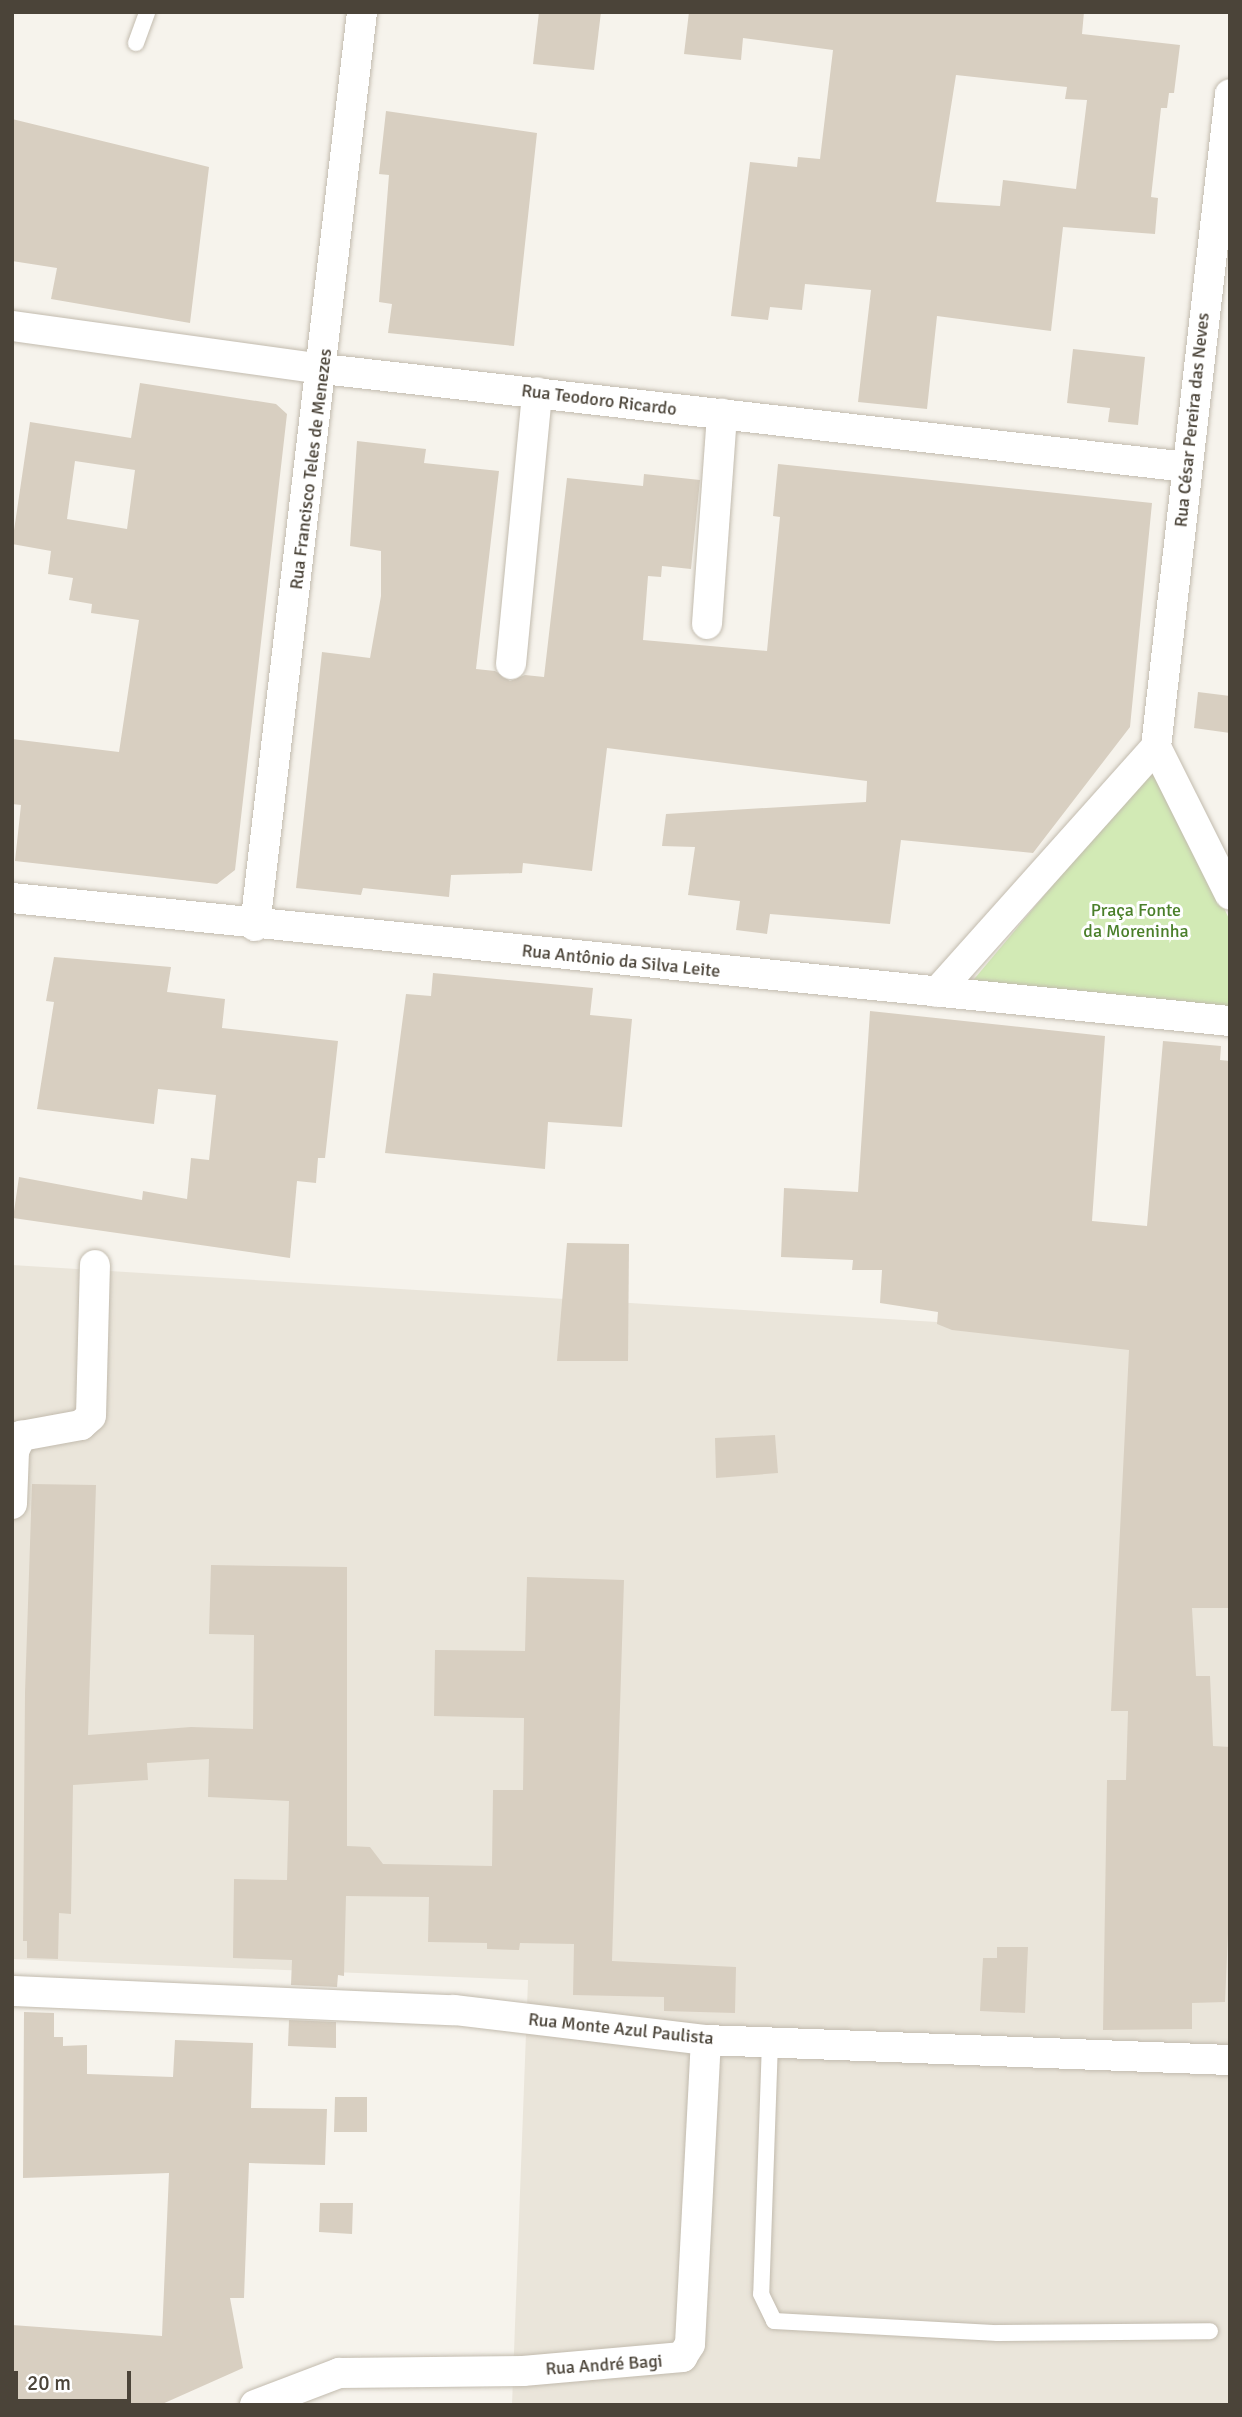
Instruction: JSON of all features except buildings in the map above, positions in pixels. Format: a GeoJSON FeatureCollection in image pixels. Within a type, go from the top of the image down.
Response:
{"type":"FeatureCollection","features":[{"type":"Feature","properties":{"kind":"street","name":"Rua Francisco Teles de Menezes"},"geometry":{"type":"LineString","coordinates":[[255,926],[323,369],[362,12]]}},
{"type":"Feature","properties":{"kind":"street","name":"Rua César Pereira das Neves"},"geometry":{"type":"LineString","coordinates":[[1156,747],[1230,94]]}},
{"type":"Feature","properties":{"kind":"street","name":"Rua Teodoro Ricardo"},"geometry":{"type":"LineString","coordinates":[[12,326],[323,369],[1187,467]]}},
{"type":"Feature","properties":{"kind":"street"},"geometry":{"type":"LineString","coordinates":[[511,664],[537,392]]}},
{"type":"Feature","properties":{"kind":"street"},"geometry":{"type":"LineString","coordinates":[[708,624],[722,414]]}},
{"type":"Feature","properties":{"kind":"street"},"geometry":{"type":"LineString","coordinates":[[937,992],[1156,747],[1230,895]]}},
{"type":"Feature","properties":{"kind":"street","name":"Rua Antônio da Silva Leite"},"geometry":{"type":"LineString","coordinates":[[12,898],[255,926],[1230,1021]]}},
{"type":"Feature","properties":{"kind":"street"},"geometry":{"type":"LineString","coordinates":[[12,1504],[14,1451],[21,1436],[81,1425],[91,1416],[95,1265]]}},
{"type":"Feature","properties":{"kind":"street","name":"Rua Monte Azul Paulista"},"geometry":{"type":"LineString","coordinates":[[12,1991],[427,2008],[706,2040],[1230,2060]]}},
{"type":"Feature","properties":{"kind":"street","name":"Rua André Bagi"},"geometry":{"type":"LineString","coordinates":[[255,2405],[339,2373],[523,2371],[682,2357],[690,2344],[706,2040]]}},
{"type":"Feature","properties":{"kind":"lane"},"geometry":{"type":"LineString","coordinates":[[136,43],[147,12]]}},
{"type":"Feature","properties":{"kind":"lane"},"geometry":{"type":"LineString","coordinates":[[769,2042],[761,2294],[774,2321],[998,2333],[1210,2331]]}},
{"type":"Feature","properties":{"kind":"shaded area"},"geometry":{"type":"Polygon","coordinates":[[[12,1265],[1230,1340],[1230,2405],[512,2405],[528,1980],[12,1959],[12,1265]]]}},
{"type":"Feature","properties":{"kind":"green space","name":"Praça Fonte da Moreninha"},"geometry":{"type":"Polygon","coordinates":[[[1156,762],[1230,921],[1230,1017],[965,990],[1156,762]]]}}]}
